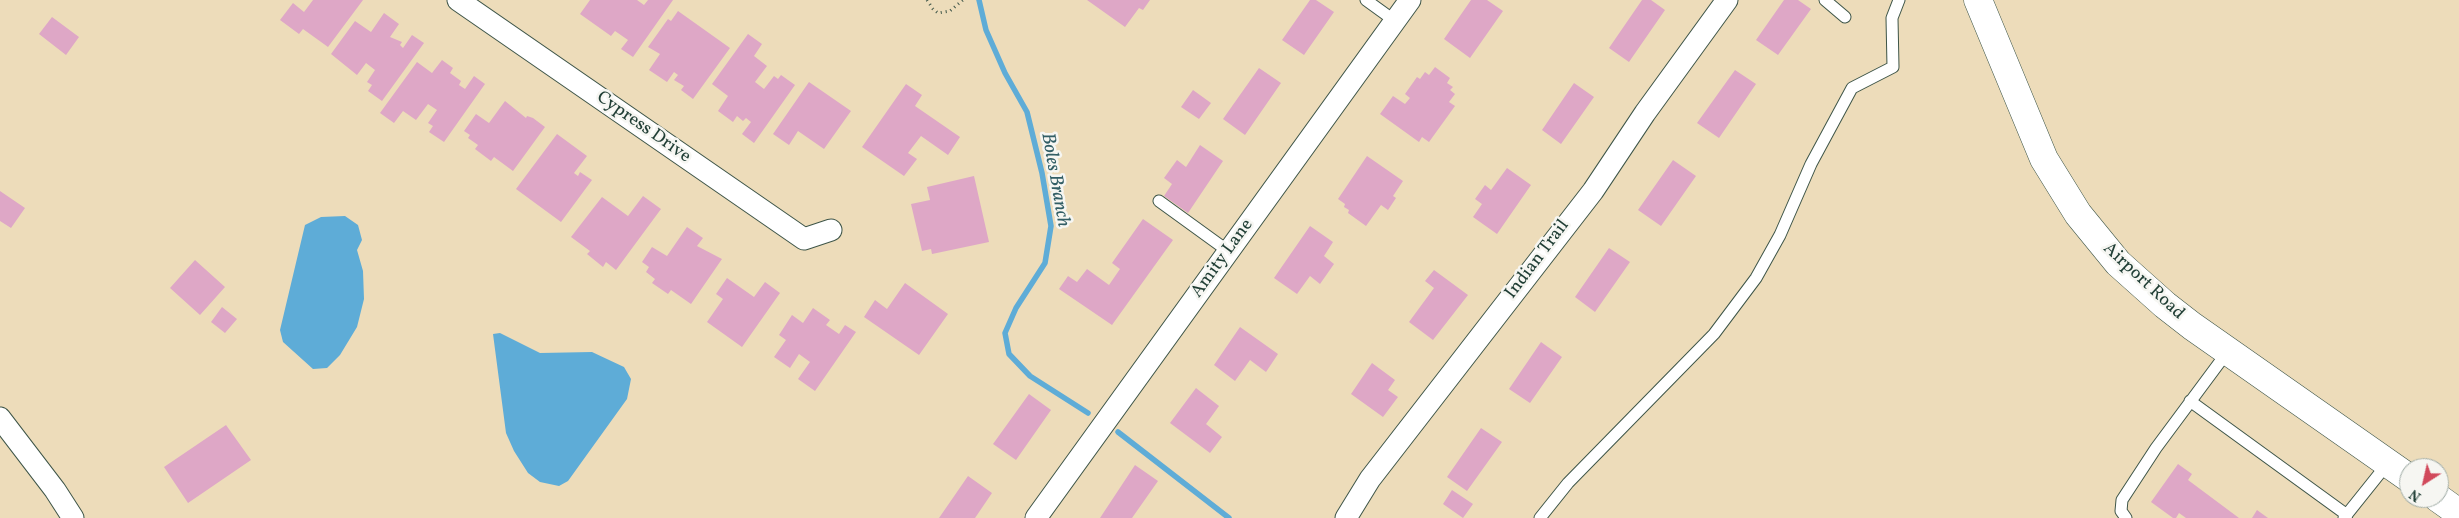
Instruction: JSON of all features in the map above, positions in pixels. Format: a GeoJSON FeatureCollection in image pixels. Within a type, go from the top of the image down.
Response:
{"type":"FeatureCollection","features":[{"type":"Feature","properties":{"kind":"street","name":"Cypress Drive"},"geometry":{"type":"LineString","coordinates":[[458,0],[804,239],[831,230]]}},
{"type":"Feature","properties":{"kind":"street","name":"Amity Lane"},"geometry":{"type":"LineString","coordinates":[[1036,518],[1410,0]]}},
{"type":"Feature","properties":{"kind":"street","name":"Indian Trail"},"geometry":{"type":"LineString","coordinates":[[1346,518],[1370,479],[1593,191],[1645,113],[1727,0]]}},
{"type":"Feature","properties":{"kind":"street","name":"Airport Road"},"geometry":{"type":"LineString","coordinates":[[1978,0],[2031,134],[2044,159],[2078,214],[2118,263],[2140,284],[2192,326],[2398,470]]}},
{"type":"Feature","properties":{"kind":"street"},"geometry":{"type":"LineString","coordinates":[[0,418],[49,482],[73,518]]}},
{"type":"Feature","properties":{"kind":"lane"},"geometry":{"type":"LineString","coordinates":[[1366,0],[1396,21]]}},
{"type":"Feature","properties":{"kind":"lane"},"geometry":{"type":"LineString","coordinates":[[1824,0],[1845,17]]}},
{"type":"Feature","properties":{"kind":"lane"},"geometry":{"type":"LineString","coordinates":[[1540,518],[1568,482],[1714,334],[1756,278],[1780,235],[1811,164],[1852,88],[1893,67],[1892,18],[1899,0]]}},
{"type":"Feature","properties":{"kind":"lane"},"geometry":{"type":"LineString","coordinates":[[1159,201],[1228,251]]}},
{"type":"Feature","properties":{"kind":"lane"},"geometry":{"type":"LineString","coordinates":[[2126,518],[2121,512],[2122,500],[2156,448],[2228,351]]}},
{"type":"Feature","properties":{"kind":"lane"},"geometry":{"type":"LineString","coordinates":[[2190,401],[2345,516],[2398,470]]}},
{"type":"Feature","properties":{"kind":"path"},"geometry":{"type":"LineString","coordinates":[[927,0],[938,13],[950,11],[963,0]]}},
{"type":"Feature","properties":{"kind":"water"},"geometry":{"type":"Polygon","coordinates":[[[345,216],[358,225],[362,240],[357,250],[363,271],[364,299],[357,327],[340,355],[327,368],[313,369],[283,342],[280,330],[305,225],[321,217],[345,216]]]}},
{"type":"Feature","properties":{"kind":"water"},"geometry":{"type":"Polygon","coordinates":[[[500,333],[540,353],[592,352],[624,367],[631,379],[627,399],[568,481],[559,486],[540,482],[528,473],[514,451],[506,433],[493,334],[500,333]]]}},
{"type":"Feature","properties":{"kind":"building"},"geometry":{"type":"Polygon","coordinates":[[[313,0],[363,0],[328,47],[303,29],[299,34],[280,20],[293,3],[304,12],[313,0]]]}},
{"type":"Feature","properties":{"kind":"building"},"geometry":{"type":"Polygon","coordinates":[[[590,0],[637,0],[644,5],[648,0],[673,0],[633,57],[621,49],[628,40],[615,31],[611,36],[580,14],[590,0]]]}},
{"type":"Feature","properties":{"kind":"building"},"geometry":{"type":"Polygon","coordinates":[[[1087,0],[1150,0],[1143,10],[1139,8],[1125,27],[1087,0]]]}},
{"type":"Feature","properties":{"kind":"building"},"geometry":{"type":"Polygon","coordinates":[[[1310,0],[1316,0],[1334,12],[1304,55],[1282,40],[1310,0]]]}},
{"type":"Feature","properties":{"kind":"building"},"geometry":{"type":"Polygon","coordinates":[[[1471,0],[1487,0],[1503,11],[1470,58],[1444,39],[1471,0]]]}},
{"type":"Feature","properties":{"kind":"building"},"geometry":{"type":"Polygon","coordinates":[[[1642,0],[1651,0],[1665,10],[1629,62],[1609,48],[1642,0]]]}},
{"type":"Feature","properties":{"kind":"building"},"geometry":{"type":"Polygon","coordinates":[[[1784,0],[1798,0],[1811,9],[1778,55],[1756,40],[1784,0]]]}},
{"type":"Feature","properties":{"kind":"building"},"geometry":{"type":"Polygon","coordinates":[[[678,11],[730,48],[693,99],[681,90],[684,86],[674,80],[678,75],[674,72],[667,82],[649,70],[660,54],[648,47],[668,19],[671,21],[678,11]]]}},
{"type":"Feature","properties":{"kind":"building"},"geometry":{"type":"Polygon","coordinates":[[[384,13],[399,24],[390,37],[402,42],[400,45],[403,48],[412,35],[424,43],[382,101],[368,91],[372,85],[367,82],[375,70],[366,63],[357,75],[331,54],[355,21],[371,32],[384,13]]]}},
{"type":"Feature","properties":{"kind":"building"},"geometry":{"type":"Polygon","coordinates":[[[52,17],[79,37],[66,55],[39,34],[52,17]]]}},
{"type":"Feature","properties":{"kind":"building"},"geometry":{"type":"Polygon","coordinates":[[[748,34],[762,44],[754,56],[767,66],[755,82],[764,89],[774,76],[778,79],[781,75],[795,85],[754,143],[742,134],[751,122],[746,118],[743,121],[737,116],[733,122],[718,111],[728,96],[712,84],[748,34]]]}},
{"type":"Feature","properties":{"kind":"building"},"geometry":{"type":"Polygon","coordinates":[[[442,60],[453,68],[450,73],[461,81],[459,85],[465,89],[474,76],[485,84],[444,142],[429,132],[433,126],[428,123],[437,110],[428,104],[416,120],[403,111],[394,123],[380,113],[417,62],[432,73],[442,60]]]}},
{"type":"Feature","properties":{"kind":"building"},"geometry":{"type":"Polygon","coordinates":[[[1435,67],[1450,78],[1447,83],[1453,87],[1450,90],[1455,94],[1449,102],[1455,106],[1429,142],[1422,137],[1419,142],[1380,114],[1393,96],[1405,104],[1410,98],[1405,94],[1417,77],[1420,79],[1425,72],[1429,75],[1435,67]]]}},
{"type":"Feature","properties":{"kind":"building"},"geometry":{"type":"Polygon","coordinates":[[[1259,68],[1281,83],[1245,135],[1223,119],[1259,68]]]}},
{"type":"Feature","properties":{"kind":"building"},"geometry":{"type":"Polygon","coordinates":[[[1735,70],[1756,84],[1719,138],[1697,123],[1735,70]]]}},
{"type":"Feature","properties":{"kind":"building"},"geometry":{"type":"Polygon","coordinates":[[[809,82],[851,111],[824,149],[798,131],[789,145],[773,134],[809,82]]]}},
{"type":"Feature","properties":{"kind":"building"},"geometry":{"type":"Polygon","coordinates":[[[1574,83],[1594,97],[1561,144],[1542,130],[1574,83]]]}},
{"type":"Feature","properties":{"kind":"building"},"geometry":{"type":"Polygon","coordinates":[[[906,84],[922,95],[915,106],[960,137],[948,155],[921,136],[908,153],[917,159],[904,176],[862,147],[906,84]]]}},
{"type":"Feature","properties":{"kind":"building"},"geometry":{"type":"Polygon","coordinates":[[[1193,90],[1211,103],[1199,119],[1181,107],[1193,90]]]}},
{"type":"Feature","properties":{"kind":"building"},"geometry":{"type":"Polygon","coordinates":[[[505,101],[526,118],[527,116],[533,118],[545,127],[513,171],[494,157],[491,161],[475,149],[478,145],[468,138],[470,135],[464,131],[476,114],[489,123],[505,101]]]}},
{"type":"Feature","properties":{"kind":"building"},"geometry":{"type":"Polygon","coordinates":[[[557,134],[587,156],[574,173],[578,176],[580,172],[592,180],[561,222],[516,189],[557,134]]]}},
{"type":"Feature","properties":{"kind":"building"},"geometry":{"type":"Polygon","coordinates":[[[1200,145],[1223,161],[1188,213],[1164,196],[1172,184],[1164,178],[1177,160],[1186,167],[1200,145]]]}},
{"type":"Feature","properties":{"kind":"building"},"geometry":{"type":"Polygon","coordinates":[[[1367,156],[1403,181],[1393,196],[1396,198],[1388,210],[1381,205],[1366,226],[1348,213],[1349,210],[1344,207],[1345,204],[1338,199],[1367,156]]]}},
{"type":"Feature","properties":{"kind":"building"},"geometry":{"type":"Polygon","coordinates":[[[1673,160],[1696,176],[1661,226],[1638,210],[1673,160]]]}},
{"type":"Feature","properties":{"kind":"building"},"geometry":{"type":"Polygon","coordinates":[[[1507,168],[1531,185],[1497,234],[1473,217],[1482,204],[1475,199],[1485,185],[1491,190],[1507,168]]]}},
{"type":"Feature","properties":{"kind":"building"},"geometry":{"type":"Polygon","coordinates":[[[974,176],[989,242],[932,254],[931,249],[922,251],[911,204],[930,200],[927,187],[974,176]]]}},
{"type":"Feature","properties":{"kind":"building"},"geometry":{"type":"Polygon","coordinates":[[[0,191],[25,208],[11,228],[0,221],[0,191]]]}},
{"type":"Feature","properties":{"kind":"building"},"geometry":{"type":"Polygon","coordinates":[[[643,196],[661,209],[616,270],[606,262],[603,267],[587,254],[590,251],[571,237],[602,197],[628,216],[643,196]]]}},
{"type":"Feature","properties":{"kind":"building"},"geometry":{"type":"Polygon","coordinates":[[[1143,219],[1173,240],[1112,325],[1059,289],[1068,276],[1077,282],[1087,269],[1109,285],[1120,269],[1112,263],[1143,219]]]}},
{"type":"Feature","properties":{"kind":"building"},"geometry":{"type":"Polygon","coordinates":[[[1310,226],[1333,242],[1324,256],[1334,264],[1320,284],[1310,276],[1297,294],[1274,278],[1310,226]]]}},
{"type":"Feature","properties":{"kind":"building"},"geometry":{"type":"Polygon","coordinates":[[[687,227],[703,238],[697,246],[722,259],[691,304],[671,290],[668,294],[652,283],[655,279],[646,272],[649,267],[642,262],[652,247],[667,256],[687,227]]]}},
{"type":"Feature","properties":{"kind":"building"},"geometry":{"type":"Polygon","coordinates":[[[1609,248],[1630,262],[1595,312],[1575,297],[1609,248]]]}},
{"type":"Feature","properties":{"kind":"building"},"geometry":{"type":"Polygon","coordinates":[[[195,260],[225,287],[200,315],[170,288],[195,260]]]}},
{"type":"Feature","properties":{"kind":"building"},"geometry":{"type":"Polygon","coordinates":[[[1434,270],[1468,295],[1433,340],[1409,322],[1434,288],[1425,281],[1434,270]]]}},
{"type":"Feature","properties":{"kind":"building"},"geometry":{"type":"Polygon","coordinates":[[[727,278],[754,297],[765,282],[780,293],[742,347],[707,322],[723,299],[716,294],[727,278]]]}},
{"type":"Feature","properties":{"kind":"building"},"geometry":{"type":"Polygon","coordinates":[[[905,283],[948,314],[919,355],[864,317],[875,300],[887,309],[905,283]]]}},
{"type":"Feature","properties":{"kind":"building"},"geometry":{"type":"Polygon","coordinates":[[[222,307],[237,319],[225,333],[211,322],[222,307]]]}},
{"type":"Feature","properties":{"kind":"building"},"geometry":{"type":"Polygon","coordinates":[[[813,308],[830,320],[826,325],[839,334],[845,325],[856,332],[815,391],[798,379],[810,362],[799,354],[790,368],[774,357],[786,340],[779,335],[792,315],[803,323],[813,308]]]}},
{"type":"Feature","properties":{"kind":"building"},"geometry":{"type":"Polygon","coordinates":[[[1240,327],[1278,354],[1266,372],[1250,360],[1235,381],[1214,365],[1240,327]]]}},
{"type":"Feature","properties":{"kind":"building"},"geometry":{"type":"Polygon","coordinates":[[[1541,342],[1562,357],[1530,403],[1509,389],[1541,342]]]}},
{"type":"Feature","properties":{"kind":"building"},"geometry":{"type":"Polygon","coordinates":[[[1372,363],[1395,380],[1388,390],[1398,397],[1383,417],[1351,394],[1372,363]]]}},
{"type":"Feature","properties":{"kind":"building"},"geometry":{"type":"Polygon","coordinates":[[[1196,388],[1219,406],[1206,424],[1222,437],[1210,453],[1170,423],[1196,388]]]}},
{"type":"Feature","properties":{"kind":"building"},"geometry":{"type":"Polygon","coordinates":[[[1029,394],[1051,410],[1016,460],[993,444],[1029,394]]]}},
{"type":"Feature","properties":{"kind":"building"},"geometry":{"type":"Polygon","coordinates":[[[226,425],[251,460],[188,503],[164,467],[226,425]]]}},
{"type":"Feature","properties":{"kind":"building"},"geometry":{"type":"Polygon","coordinates":[[[1481,428],[1502,442],[1467,491],[1447,477],[1481,428]]]}},
{"type":"Feature","properties":{"kind":"building"},"geometry":{"type":"Polygon","coordinates":[[[2178,464],[2192,474],[2188,480],[2239,518],[2186,518],[2179,513],[2176,518],[2173,518],[2151,502],[2178,464]]]}},
{"type":"Feature","properties":{"kind":"building"},"geometry":{"type":"Polygon","coordinates":[[[1135,465],[1158,481],[1132,518],[1100,518],[1135,465]]]}},
{"type":"Feature","properties":{"kind":"building"},"geometry":{"type":"Polygon","coordinates":[[[968,476],[992,493],[975,518],[939,518],[968,476]]]}},
{"type":"Feature","properties":{"kind":"building"},"geometry":{"type":"Polygon","coordinates":[[[1452,490],[1473,504],[1463,518],[1443,504],[1452,490]]]}},
{"type":"Feature","properties":{"kind":"building"},"geometry":{"type":"Polygon","coordinates":[[[2257,510],[2268,518],[2252,518],[2257,510]]]}},
{"type":"Feature","properties":{"kind":"waterway","name":"Boles Branch"},"geometry":{"type":"LineString","coordinates":[[979,0],[986,30],[1005,73],[1027,112],[1042,173],[1051,226],[1045,263],[1016,308],[1005,333],[1009,354],[1030,376],[1088,413]]}},
{"type":"Feature","properties":{"kind":"waterway","name":"Boles Branch"},"geometry":{"type":"LineString","coordinates":[[1118,432],[1229,518]]}}]}
